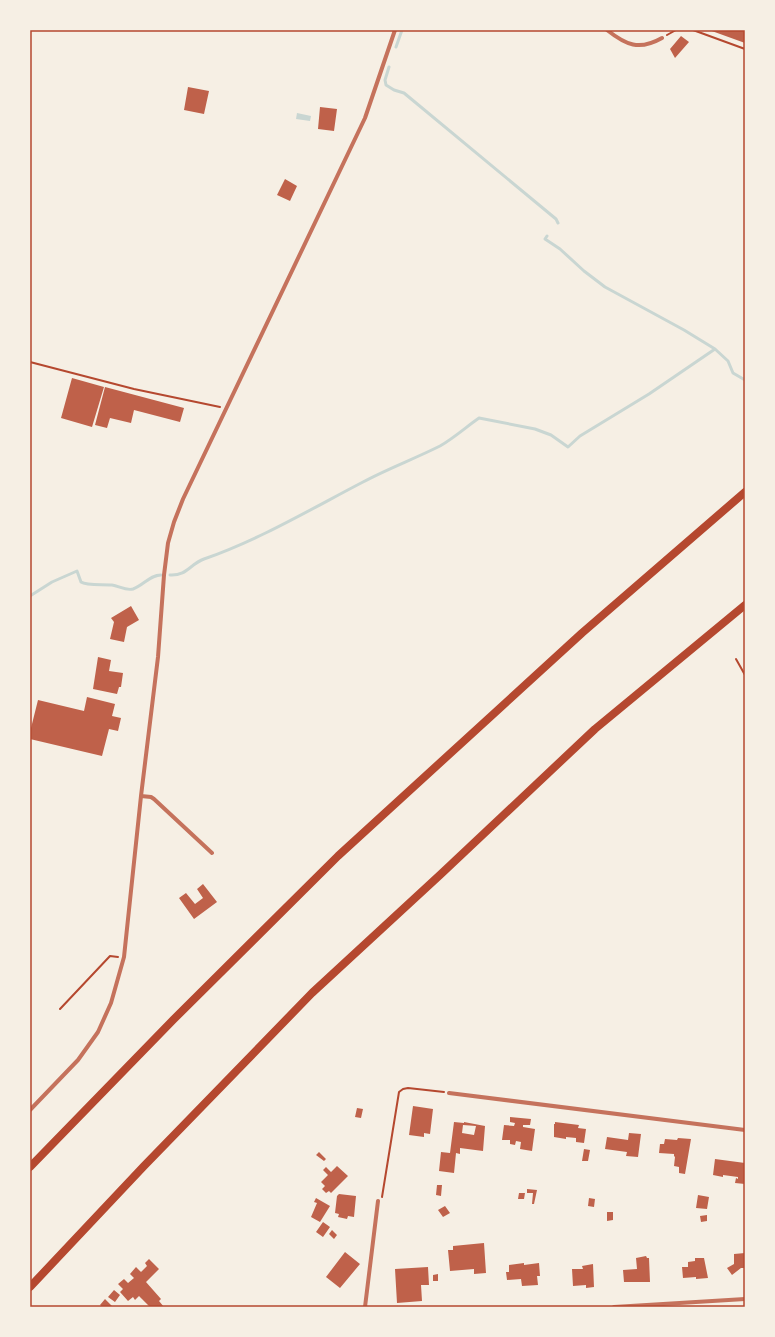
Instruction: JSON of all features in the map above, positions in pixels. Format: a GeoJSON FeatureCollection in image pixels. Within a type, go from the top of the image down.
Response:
{"type":"FeatureCollection","features":[{"type":"Feature","properties":{"kind":"highway"},"geometry":{"type":"LineString","coordinates":[[30,1167],[174,1019],[338,856],[582,633],[745,492]]}},
{"type":"Feature","properties":{"kind":"highway"},"geometry":{"type":"LineString","coordinates":[[30,1287],[144,1166],[312,993],[442,874],[595,729],[745,605]]}},
{"type":"Feature","properties":{"kind":"street"},"geometry":{"type":"LineString","coordinates":[[30,1110],[78,1060],[98,1032],[111,1003],[124,957],[141,796],[158,657],[164,575],[168,543],[174,522],[365,118],[395,30]]}},
{"type":"Feature","properties":{"kind":"street"},"geometry":{"type":"LineString","coordinates":[[607,30],[626,43],[637,45],[647,45],[662,38]]}},
{"type":"Feature","properties":{"kind":"street"},"geometry":{"type":"LineString","coordinates":[[141,796],[154,799],[212,853]]}},
{"type":"Feature","properties":{"kind":"street"},"geometry":{"type":"LineString","coordinates":[[449,1092],[745,1130]]}},
{"type":"Feature","properties":{"kind":"street"},"geometry":{"type":"LineString","coordinates":[[365,1307],[378,1201]]}},
{"type":"Feature","properties":{"kind":"street"},"geometry":{"type":"LineString","coordinates":[[614,1307],[745,1299]]}},
{"type":"Feature","properties":{"kind":"path"},"geometry":{"type":"LineString","coordinates":[[693,30],[745,49]]}},
{"type":"Feature","properties":{"kind":"path"},"geometry":{"type":"LineString","coordinates":[[30,362],[134,389],[228,409]]}},
{"type":"Feature","properties":{"kind":"path"},"geometry":{"type":"LineString","coordinates":[[736,659],[745,675]]}},
{"type":"Feature","properties":{"kind":"path"},"geometry":{"type":"LineString","coordinates":[[60,1009],[110,956],[124,957]]}},
{"type":"Feature","properties":{"kind":"path"},"geometry":{"type":"LineString","coordinates":[[378,1201],[381,1200],[399,1092],[408,1088],[449,1092]]}},
{"type":"Feature","properties":{"kind":"shaded area"},"geometry":{"type":"Polygon","coordinates":[[[297,113],[311,116],[310,121],[296,119],[297,113]]]}},
{"type":"Feature","properties":{"kind":"building"},"geometry":{"type":"Polygon","coordinates":[[[709,30],[745,30],[745,43],[709,30]]]}},
{"type":"Feature","properties":{"kind":"building"},"geometry":{"type":"Polygon","coordinates":[[[681,36],[689,42],[675,58],[670,49],[681,36]]]}},
{"type":"Feature","properties":{"kind":"building"},"geometry":{"type":"Polygon","coordinates":[[[188,87],[209,91],[204,114],[184,110],[188,87]]]}},
{"type":"Feature","properties":{"kind":"building"},"geometry":{"type":"Polygon","coordinates":[[[320,107],[337,109],[334,131],[318,129],[320,107]]]}},
{"type":"Feature","properties":{"kind":"building"},"geometry":{"type":"Polygon","coordinates":[[[285,179],[297,186],[290,201],[277,195],[285,179]]]}},
{"type":"Feature","properties":{"kind":"building"},"geometry":{"type":"Polygon","coordinates":[[[72,378],[104,387],[92,427],[61,418],[72,378]]]}},
{"type":"Feature","properties":{"kind":"building"},"geometry":{"type":"Polygon","coordinates":[[[105,387],[184,408],[180,422],[134,410],[131,423],[110,418],[107,428],[95,425],[105,387]]]}},
{"type":"Feature","properties":{"kind":"building"},"geometry":{"type":"Polygon","coordinates":[[[131,606],[139,620],[127,627],[124,642],[110,639],[114,622],[111,618],[131,606]]]}},
{"type":"Feature","properties":{"kind":"building"},"geometry":{"type":"Polygon","coordinates":[[[98,657],[111,660],[109,671],[123,673],[121,687],[119,687],[117,694],[93,689],[98,657]]]}},
{"type":"Feature","properties":{"kind":"building"},"geometry":{"type":"Polygon","coordinates":[[[87,697],[115,704],[112,716],[121,718],[118,731],[109,729],[102,756],[30,739],[30,732],[38,700],[84,711],[87,697]]]}},
{"type":"Feature","properties":{"kind":"building"},"geometry":{"type":"Polygon","coordinates":[[[203,884],[217,902],[194,919],[179,898],[186,893],[195,904],[203,898],[197,889],[203,884]]]}},
{"type":"Feature","properties":{"kind":"building"},"geometry":{"type":"Polygon","coordinates":[[[413,1106],[433,1109],[430,1134],[424,1133],[424,1137],[409,1135],[413,1106]]]}},
{"type":"Feature","properties":{"kind":"building"},"geometry":{"type":"Polygon","coordinates":[[[357,1108],[363,1109],[361,1118],[355,1117],[357,1108]]]}},
{"type":"Feature","properties":{"kind":"building"},"geometry":{"type":"Polygon","coordinates":[[[510,1117],[531,1119],[530,1125],[523,1125],[523,1127],[535,1129],[532,1151],[520,1149],[521,1142],[516,1141],[515,1145],[510,1144],[510,1140],[502,1140],[504,1125],[514,1126],[515,1123],[510,1122],[510,1117]]]}},
{"type":"Feature","properties":{"kind":"building"},"geometry":{"type":"Polygon","coordinates":[[[454,1122],[464,1122],[485,1126],[483,1151],[460,1148],[460,1154],[456,1153],[454,1173],[439,1171],[441,1152],[450,1153],[454,1122]],[[463,1125],[462,1133],[474,1135],[476,1126],[463,1125]]]}},
{"type":"Feature","properties":{"kind":"building"},"geometry":{"type":"Polygon","coordinates":[[[555,1122],[579,1125],[578,1128],[586,1129],[584,1143],[576,1142],[576,1138],[566,1137],[566,1139],[554,1137],[555,1122]]]}},
{"type":"Feature","properties":{"kind":"building"},"geometry":{"type":"Polygon","coordinates":[[[629,1133],[641,1134],[638,1157],[626,1156],[627,1152],[605,1149],[607,1137],[628,1140],[629,1133]]]}},
{"type":"Feature","properties":{"kind":"building"},"geometry":{"type":"Polygon","coordinates":[[[678,1138],[691,1139],[685,1174],[679,1173],[679,1167],[674,1166],[674,1154],[659,1153],[660,1144],[664,1144],[665,1139],[677,1140],[678,1138]]]}},
{"type":"Feature","properties":{"kind":"building"},"geometry":{"type":"Polygon","coordinates":[[[584,1149],[590,1150],[588,1161],[582,1161],[584,1149]]]}},
{"type":"Feature","properties":{"kind":"building"},"geometry":{"type":"Polygon","coordinates":[[[319,1152],[326,1159],[324,1161],[316,1155],[319,1152]]]}},
{"type":"Feature","properties":{"kind":"building"},"geometry":{"type":"Polygon","coordinates":[[[715,1159],[745,1163],[745,1184],[735,1183],[736,1178],[738,1179],[738,1177],[713,1175],[715,1159]]]}},
{"type":"Feature","properties":{"kind":"building"},"geometry":{"type":"Polygon","coordinates":[[[337,1166],[348,1176],[331,1193],[329,1191],[326,1193],[322,1189],[325,1186],[321,1182],[328,1175],[323,1170],[326,1167],[331,1172],[337,1166]]]}},
{"type":"Feature","properties":{"kind":"building"},"geometry":{"type":"Polygon","coordinates":[[[437,1185],[442,1185],[441,1196],[436,1195],[437,1185]]]}},
{"type":"Feature","properties":{"kind":"building"},"geometry":{"type":"Polygon","coordinates":[[[527,1189],[537,1190],[534,1204],[532,1204],[533,1193],[527,1193],[527,1189]]]}},
{"type":"Feature","properties":{"kind":"building"},"geometry":{"type":"Polygon","coordinates":[[[519,1193],[525,1193],[524,1199],[518,1199],[519,1193]]]}},
{"type":"Feature","properties":{"kind":"building"},"geometry":{"type":"Polygon","coordinates":[[[339,1194],[356,1196],[354,1217],[348,1216],[347,1219],[338,1217],[339,1214],[335,1213],[337,1196],[339,1194]]]}},
{"type":"Feature","properties":{"kind":"building"},"geometry":{"type":"Polygon","coordinates":[[[698,1195],[709,1197],[707,1209],[696,1208],[698,1195]]]}},
{"type":"Feature","properties":{"kind":"building"},"geometry":{"type":"Polygon","coordinates":[[[316,1198],[330,1206],[320,1222],[311,1217],[317,1203],[314,1202],[316,1198]]]}},
{"type":"Feature","properties":{"kind":"building"},"geometry":{"type":"Polygon","coordinates":[[[589,1198],[595,1199],[594,1207],[588,1206],[589,1198]]]}},
{"type":"Feature","properties":{"kind":"building"},"geometry":{"type":"Polygon","coordinates":[[[445,1206],[450,1213],[443,1217],[438,1210],[445,1206]]]}},
{"type":"Feature","properties":{"kind":"building"},"geometry":{"type":"Polygon","coordinates":[[[607,1212],[613,1212],[613,1220],[607,1221],[607,1212]]]}},
{"type":"Feature","properties":{"kind":"building"},"geometry":{"type":"Polygon","coordinates":[[[707,1215],[707,1221],[701,1222],[700,1216],[707,1215]]]}},
{"type":"Feature","properties":{"kind":"building"},"geometry":{"type":"Polygon","coordinates":[[[323,1222],[330,1227],[323,1237],[316,1232],[323,1222]]]}},
{"type":"Feature","properties":{"kind":"building"},"geometry":{"type":"Polygon","coordinates":[[[332,1230],[337,1235],[334,1239],[329,1234],[332,1230]]]}},
{"type":"Feature","properties":{"kind":"building"},"geometry":{"type":"Polygon","coordinates":[[[484,1243],[486,1273],[474,1274],[474,1269],[450,1271],[448,1250],[453,1250],[453,1246],[484,1243]]]}},
{"type":"Feature","properties":{"kind":"building"},"geometry":{"type":"Polygon","coordinates":[[[345,1252],[360,1264],[340,1288],[326,1277],[345,1252]]]}},
{"type":"Feature","properties":{"kind":"building"},"geometry":{"type":"Polygon","coordinates":[[[745,1253],[745,1268],[741,1268],[732,1275],[727,1268],[734,1264],[734,1254],[745,1253]]]}},
{"type":"Feature","properties":{"kind":"building"},"geometry":{"type":"Polygon","coordinates":[[[646,1256],[649,1258],[650,1282],[624,1282],[623,1270],[637,1269],[636,1258],[646,1256]]]}},
{"type":"Feature","properties":{"kind":"building"},"geometry":{"type":"Polygon","coordinates":[[[695,1258],[704,1258],[708,1278],[683,1278],[682,1267],[688,1267],[688,1262],[695,1261],[695,1258]]]}},
{"type":"Feature","properties":{"kind":"building"},"geometry":{"type":"Polygon","coordinates":[[[149,1259],[159,1269],[146,1282],[161,1299],[159,1301],[164,1307],[150,1307],[139,1296],[135,1300],[133,1297],[128,1301],[120,1292],[123,1289],[118,1284],[124,1279],[128,1283],[134,1278],[130,1274],[136,1267],[141,1272],[147,1266],[145,1263],[149,1259]]]}},
{"type":"Feature","properties":{"kind":"building"},"geometry":{"type":"Polygon","coordinates":[[[524,1263],[524,1265],[539,1263],[540,1276],[537,1276],[538,1285],[522,1286],[521,1279],[507,1280],[506,1272],[509,1272],[509,1265],[524,1263]]]}},
{"type":"Feature","properties":{"kind":"building"},"geometry":{"type":"Polygon","coordinates":[[[593,1264],[594,1287],[586,1288],[586,1285],[573,1286],[572,1269],[583,1269],[582,1266],[593,1264]]]}},
{"type":"Feature","properties":{"kind":"building"},"geometry":{"type":"Polygon","coordinates":[[[428,1267],[429,1285],[421,1285],[422,1301],[397,1303],[395,1269],[428,1267]]]}},
{"type":"Feature","properties":{"kind":"building"},"geometry":{"type":"Polygon","coordinates":[[[438,1274],[438,1281],[433,1281],[433,1275],[438,1274]]]}},
{"type":"Feature","properties":{"kind":"building"},"geometry":{"type":"Polygon","coordinates":[[[114,1290],[120,1295],[115,1302],[108,1297],[114,1290]]]}},
{"type":"Feature","properties":{"kind":"building"},"geometry":{"type":"Polygon","coordinates":[[[105,1299],[112,1306],[111,1307],[103,1307],[100,1305],[105,1299]]]}},
{"type":"Feature","properties":{"kind":"waterway"},"geometry":{"type":"LineString","coordinates":[[396,47],[402,30]]}},
{"type":"Feature","properties":{"kind":"waterway"},"geometry":{"type":"LineString","coordinates":[[389,67],[385,80],[386,85],[394,90],[404,93],[556,219],[558,223]]}},
{"type":"Feature","properties":{"kind":"waterway"},"geometry":{"type":"LineString","coordinates":[[547,236],[545,239],[560,249],[584,271],[605,287],[684,330],[715,349]]}},
{"type":"Feature","properties":{"kind":"waterway"},"geometry":{"type":"LineString","coordinates":[[170,575],[181,574],[199,561],[245,543],[372,477],[440,446],[479,418],[535,429],[551,435],[568,447],[580,436],[649,394],[715,349],[728,361],[733,373],[745,380]]}},
{"type":"Feature","properties":{"kind":"waterway"},"geometry":{"type":"LineString","coordinates":[[30,596],[52,582],[77,571],[81,582],[112,585],[128,589],[133,589],[150,578],[161,575]]}}]}
